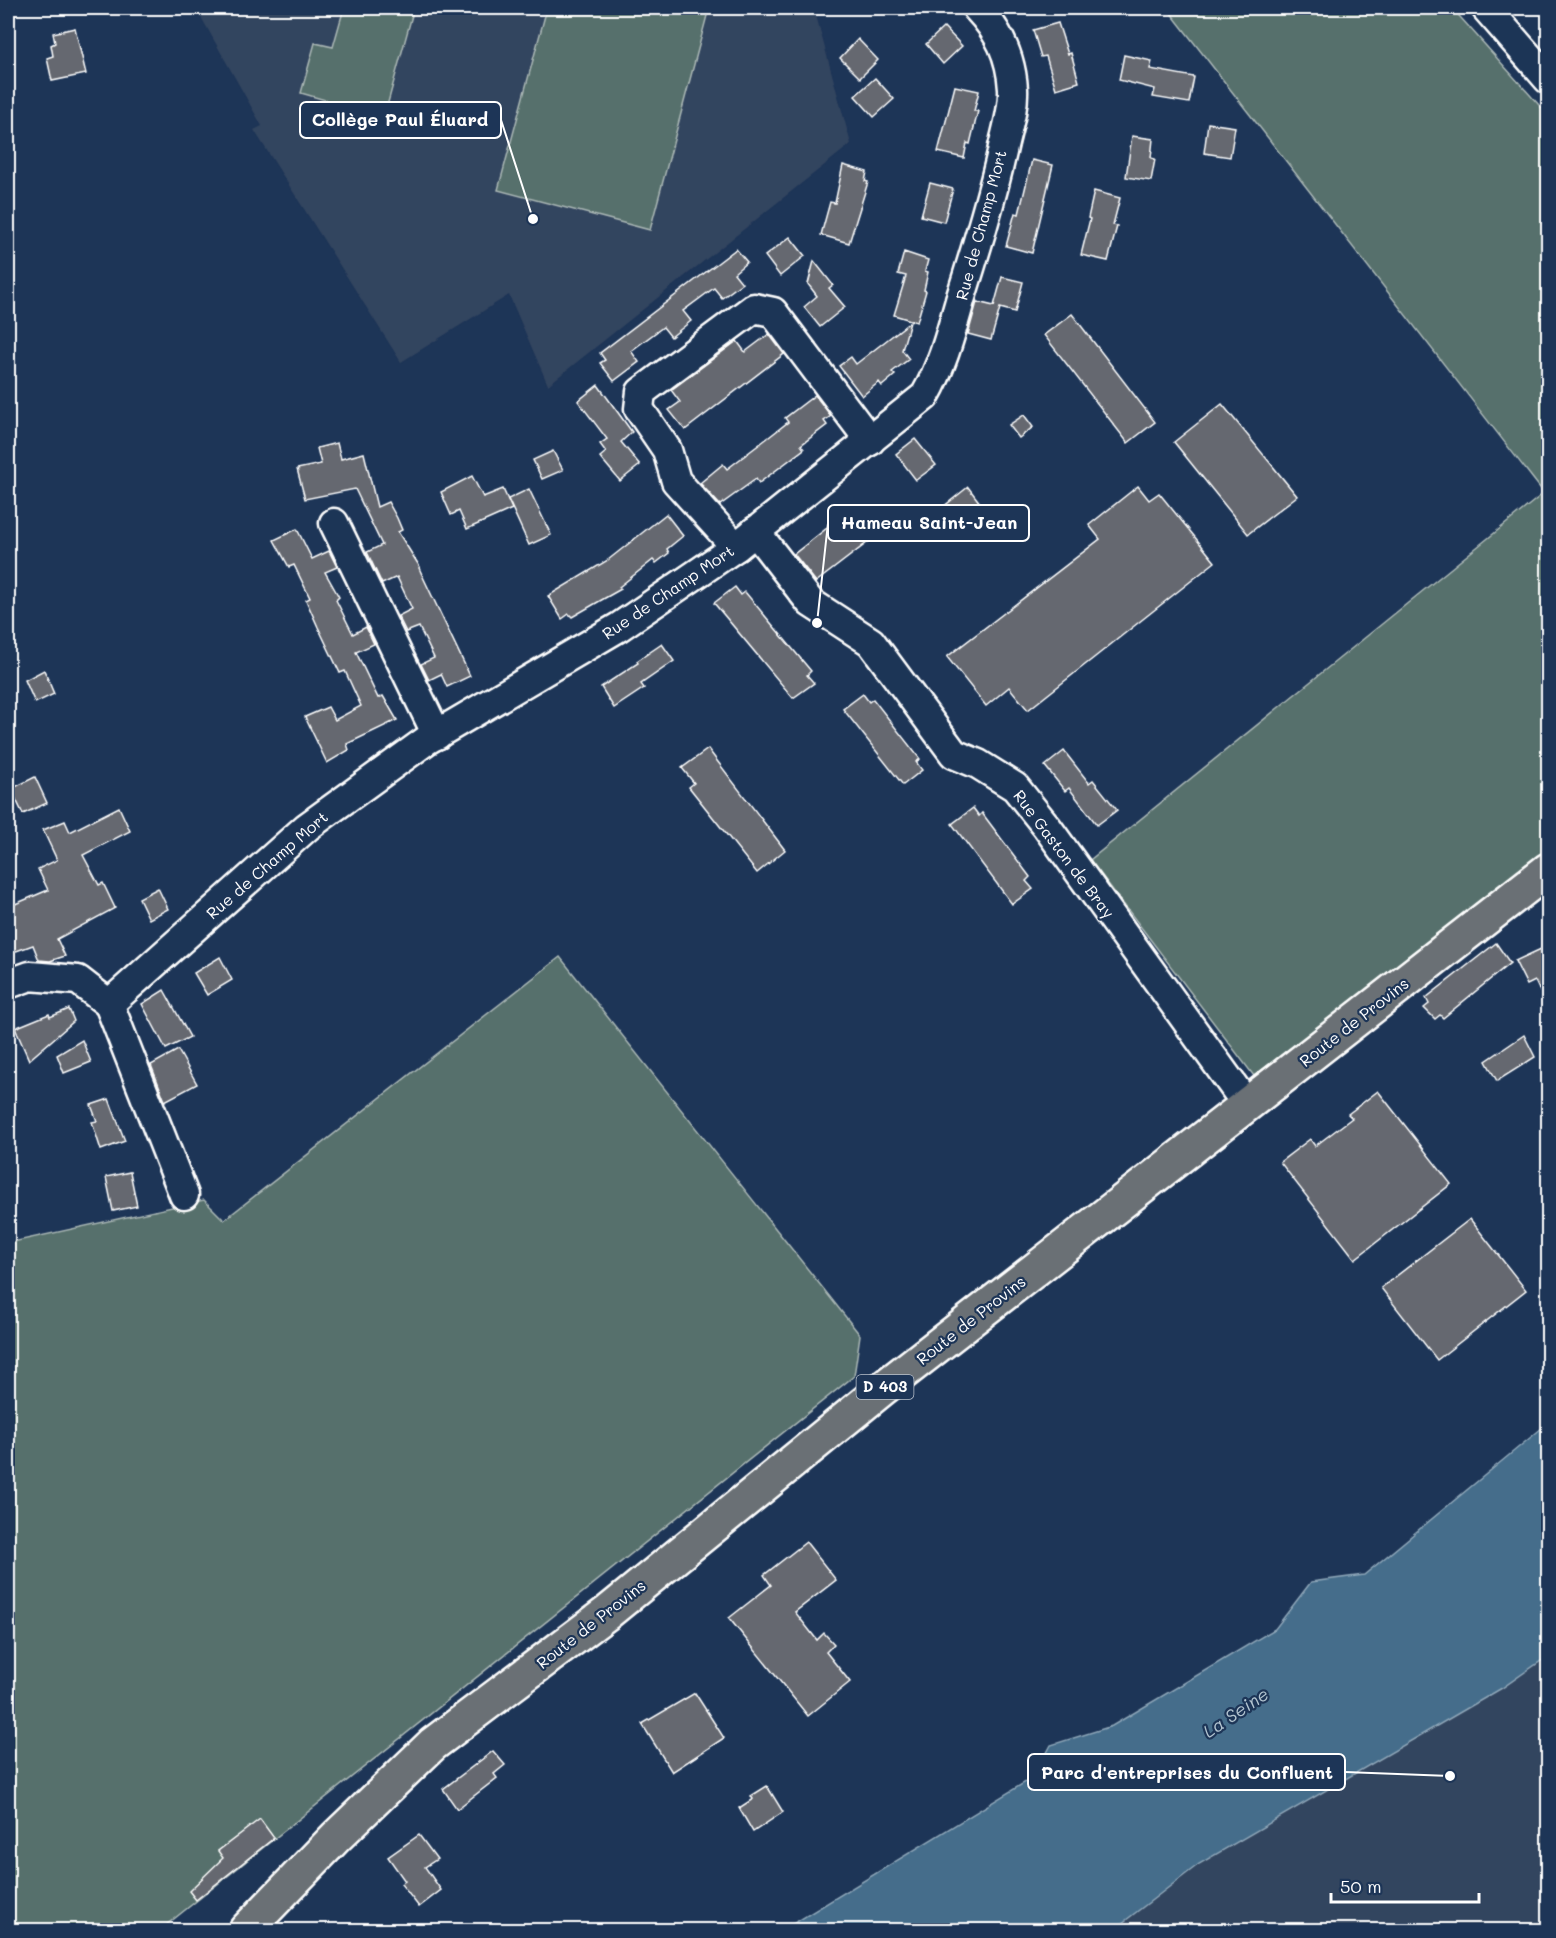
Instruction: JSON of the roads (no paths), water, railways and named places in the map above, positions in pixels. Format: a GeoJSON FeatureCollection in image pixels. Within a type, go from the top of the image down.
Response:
{"type":"FeatureCollection","features":[{"type":"Feature","properties":{"kind":"main road","name":"Route de Provins"},"geometry":{"type":"LineString","coordinates":[[246,1930],[336,1838],[434,1744],[607,1613],[882,1389],[1548,870]]}},
{"type":"Feature","properties":{"kind":"street","name":"Rue de Champ Mort"},"geometry":{"type":"LineString","coordinates":[[109,1004],[307,827],[437,735],[619,627],[746,539],[925,396],[938,373],[979,239],[997,171],[1013,91],[1009,58],[990,22],[977,8]]}},
{"type":"Feature","properties":{"kind":"street"},"geometry":{"type":"LineString","coordinates":[[1486,8],[1548,79]]}},
{"type":"Feature","properties":{"kind":"street","name":"Rue Gaston de Bray"},"geometry":{"type":"LineString","coordinates":[[870,441],[773,312],[754,308],[641,392],[639,409],[667,450],[676,481],[746,539],[811,603],[871,642],[954,754],[978,764],[1015,787],[1054,837],[1247,1105]]}},
{"type":"Feature","properties":{"kind":"street"},"geometry":{"type":"LineString","coordinates":[[334,523],[437,735]]}},
{"type":"Feature","properties":{"kind":"street"},"geometry":{"type":"LineString","coordinates":[[8,984],[30,976],[78,980],[109,1004],[184,1195]]}},
{"type":"Feature","properties":{"kind":"water","name":"La Seine"},"geometry":{"type":"Polygon","coordinates":[[[1548,1423],[1548,1656],[1502,1688],[1199,1864],[1113,1930],[783,1930],[1034,1777],[1051,1745],[1112,1726],[1275,1629],[1311,1582],[1364,1575],[1548,1423]]]}},
{"type":"Feature","properties":{"kind":"place","name":"Collège Paul Éluard"},"geometry":{"type":"Point","coordinates":[533,219]}},
{"type":"Feature","properties":{"kind":"place","name":"Hameau Saint-Jean"},"geometry":{"type":"Point","coordinates":[817,623]}},
{"type":"Feature","properties":{"kind":"place","name":"Parc d'entreprises du Confluent"},"geometry":{"type":"Point","coordinates":[1450,1776]}}]}
